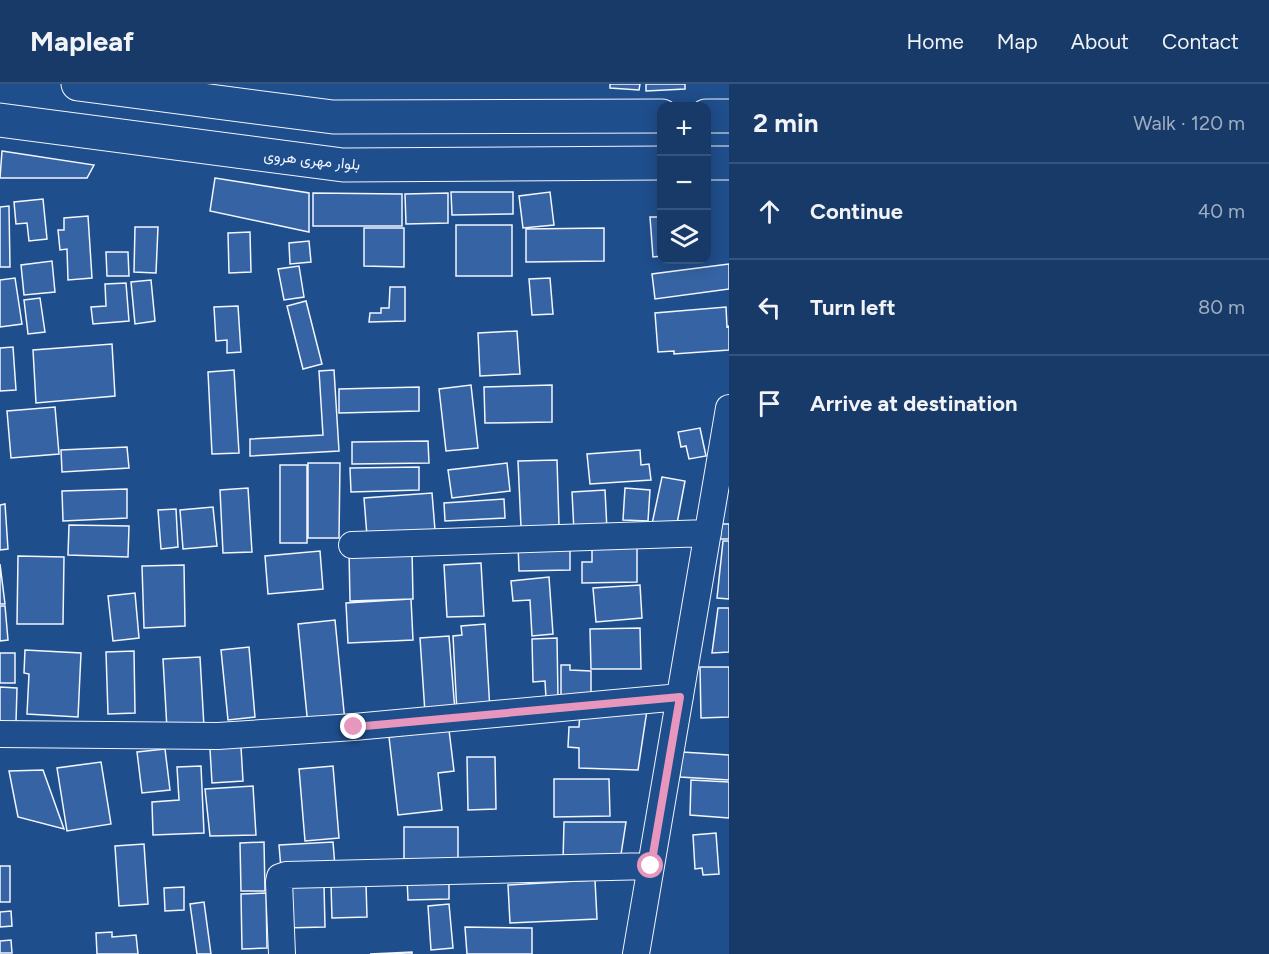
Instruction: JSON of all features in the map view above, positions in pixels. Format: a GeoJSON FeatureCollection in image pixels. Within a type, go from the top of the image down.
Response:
{"type":"FeatureCollection","features":[{"type":"Feature","properties":{"kind":"highway"},"geometry":{"type":"LineString","coordinates":[[78,84],[213,93],[333,117],[657,116]]}},
{"type":"Feature","properties":{"kind":"highway"},"geometry":{"type":"LineString","coordinates":[[711,116],[729,116]]}},
{"type":"Feature","properties":{"kind":"highway","name":"بلوار مهری هروی"},"geometry":{"type":"LineString","coordinates":[[0,120],[343,165],[657,164]]}},
{"type":"Feature","properties":{"kind":"highway"},"geometry":{"type":"LineString","coordinates":[[711,163],[729,163]]}},
{"type":"Feature","properties":{"kind":"street"},"geometry":{"type":"LineString","coordinates":[[636,954],[729,408]]}},
{"type":"Feature","properties":{"kind":"street"},"geometry":{"type":"LineString","coordinates":[[352,545],[708,533]]}},
{"type":"Feature","properties":{"kind":"street"},"geometry":{"type":"LineString","coordinates":[[0,734],[218,736],[354,727],[680,697]]}},
{"type":"Feature","properties":{"kind":"street"},"geometry":{"type":"LineString","coordinates":[[282,954],[279,882],[280,877],[286,875],[651,866]]}},
{"type":"Feature","properties":{"kind":"building"},"geometry":{"type":"Polygon","coordinates":[[[610,84],[640,84],[639,90],[610,88],[610,84]]]}},
{"type":"Feature","properties":{"kind":"building"},"geometry":{"type":"Polygon","coordinates":[[[646,84],[685,84],[685,89],[646,91],[646,84]]]}},
{"type":"Feature","properties":{"kind":"building"},"geometry":{"type":"Polygon","coordinates":[[[2,151],[94,165],[87,178],[0,178],[2,151]]]}},
{"type":"Feature","properties":{"kind":"building"},"geometry":{"type":"Polygon","coordinates":[[[215,178],[309,193],[309,232],[210,211],[215,178]]]}},
{"type":"Feature","properties":{"kind":"building"},"geometry":{"type":"Polygon","coordinates":[[[451,192],[513,192],[513,214],[452,215],[451,192]]]}},
{"type":"Feature","properties":{"kind":"building"},"geometry":{"type":"Polygon","coordinates":[[[550,192],[554,225],[523,228],[519,196],[550,192]]]}},
{"type":"Feature","properties":{"kind":"building"},"geometry":{"type":"Polygon","coordinates":[[[313,193],[402,194],[402,226],[313,226],[313,193]]]}},
{"type":"Feature","properties":{"kind":"building"},"geometry":{"type":"Polygon","coordinates":[[[448,193],[448,223],[406,224],[405,194],[448,193]]]}},
{"type":"Feature","properties":{"kind":"building"},"geometry":{"type":"Polygon","coordinates":[[[43,199],[47,239],[29,241],[27,223],[16,224],[14,202],[43,199]]]}},
{"type":"Feature","properties":{"kind":"building"},"geometry":{"type":"Polygon","coordinates":[[[9,206],[10,267],[0,267],[0,207],[9,206]]]}},
{"type":"Feature","properties":{"kind":"building"},"geometry":{"type":"Polygon","coordinates":[[[88,216],[92,278],[68,280],[67,249],[60,250],[58,230],[64,230],[64,218],[88,216]]]}},
{"type":"Feature","properties":{"kind":"building"},"geometry":{"type":"Polygon","coordinates":[[[650,217],[657,217],[657,257],[653,257],[650,217]]]}},
{"type":"Feature","properties":{"kind":"building"},"geometry":{"type":"Polygon","coordinates":[[[456,225],[512,225],[512,276],[456,276],[456,225]]]}},
{"type":"Feature","properties":{"kind":"building"},"geometry":{"type":"Polygon","coordinates":[[[135,227],[158,227],[156,273],[134,272],[135,227]]]}},
{"type":"Feature","properties":{"kind":"building"},"geometry":{"type":"Polygon","coordinates":[[[364,228],[404,228],[404,267],[364,266],[364,228]]]}},
{"type":"Feature","properties":{"kind":"building"},"geometry":{"type":"Polygon","coordinates":[[[604,228],[604,261],[526,262],[526,229],[604,228]]]}},
{"type":"Feature","properties":{"kind":"building"},"geometry":{"type":"Polygon","coordinates":[[[250,232],[251,272],[229,273],[228,233],[250,232]]]}},
{"type":"Feature","properties":{"kind":"building"},"geometry":{"type":"Polygon","coordinates":[[[309,241],[311,262],[290,264],[289,243],[309,241]]]}},
{"type":"Feature","properties":{"kind":"building"},"geometry":{"type":"Polygon","coordinates":[[[106,252],[128,252],[129,276],[107,276],[106,252]]]}},
{"type":"Feature","properties":{"kind":"building"},"geometry":{"type":"Polygon","coordinates":[[[52,261],[55,292],[24,295],[21,265],[52,261]]]}},
{"type":"Feature","properties":{"kind":"building"},"geometry":{"type":"Polygon","coordinates":[[[729,264],[729,289],[655,299],[652,274],[729,264]]]}},
{"type":"Feature","properties":{"kind":"building"},"geometry":{"type":"Polygon","coordinates":[[[299,266],[304,297],[284,300],[278,269],[299,266]]]}},
{"type":"Feature","properties":{"kind":"building"},"geometry":{"type":"Polygon","coordinates":[[[15,278],[22,324],[0,327],[0,280],[15,278]]]}},
{"type":"Feature","properties":{"kind":"building"},"geometry":{"type":"Polygon","coordinates":[[[550,278],[553,314],[532,315],[529,279],[550,278]]]}},
{"type":"Feature","properties":{"kind":"building"},"geometry":{"type":"Polygon","coordinates":[[[151,280],[155,321],[135,324],[131,282],[151,280]]]}},
{"type":"Feature","properties":{"kind":"building"},"geometry":{"type":"Polygon","coordinates":[[[126,283],[129,321],[93,324],[91,307],[106,306],[105,284],[126,283]]]}},
{"type":"Feature","properties":{"kind":"building"},"geometry":{"type":"Polygon","coordinates":[[[390,287],[405,287],[405,321],[369,322],[370,313],[381,313],[381,308],[389,308],[390,287]]]}},
{"type":"Feature","properties":{"kind":"building"},"geometry":{"type":"Polygon","coordinates":[[[40,298],[45,332],[28,334],[24,300],[40,298]]]}},
{"type":"Feature","properties":{"kind":"building"},"geometry":{"type":"Polygon","coordinates":[[[306,301],[322,364],[303,369],[287,306],[306,301]]]}},
{"type":"Feature","properties":{"kind":"building"},"geometry":{"type":"Polygon","coordinates":[[[238,306],[241,352],[227,353],[227,340],[216,341],[214,307],[238,306]]]}},
{"type":"Feature","properties":{"kind":"building"},"geometry":{"type":"Polygon","coordinates":[[[726,307],[729,350],[674,354],[674,351],[658,352],[655,313],[726,307]]]}},
{"type":"Feature","properties":{"kind":"building"},"geometry":{"type":"Polygon","coordinates":[[[517,331],[520,374],[480,376],[478,333],[517,331]]]}},
{"type":"Feature","properties":{"kind":"building"},"geometry":{"type":"Polygon","coordinates":[[[112,344],[115,396],[36,403],[33,350],[112,344]]]}},
{"type":"Feature","properties":{"kind":"building"},"geometry":{"type":"Polygon","coordinates":[[[13,347],[16,390],[0,391],[0,348],[13,347]]]}},
{"type":"Feature","properties":{"kind":"building"},"geometry":{"type":"Polygon","coordinates":[[[234,370],[239,453],[212,454],[208,372],[234,370]]]}},
{"type":"Feature","properties":{"kind":"building"},"geometry":{"type":"Polygon","coordinates":[[[334,370],[339,451],[250,456],[250,439],[323,435],[319,371],[334,370]]]}},
{"type":"Feature","properties":{"kind":"building"},"geometry":{"type":"Polygon","coordinates":[[[471,385],[478,448],[446,451],[439,389],[471,385]]]}},
{"type":"Feature","properties":{"kind":"building"},"geometry":{"type":"Polygon","coordinates":[[[552,385],[552,422],[485,423],[484,387],[552,385]]]}},
{"type":"Feature","properties":{"kind":"building"},"geometry":{"type":"Polygon","coordinates":[[[419,387],[419,411],[339,413],[339,389],[419,387]]]}},
{"type":"Feature","properties":{"kind":"building"},"geometry":{"type":"Polygon","coordinates":[[[55,407],[59,454],[11,458],[7,411],[55,407]]]}},
{"type":"Feature","properties":{"kind":"building"},"geometry":{"type":"Polygon","coordinates":[[[700,428],[706,456],[689,459],[686,446],[681,447],[678,432],[700,428]]]}},
{"type":"Feature","properties":{"kind":"building"},"geometry":{"type":"Polygon","coordinates":[[[428,441],[429,463],[352,464],[352,442],[428,441]]]}},
{"type":"Feature","properties":{"kind":"building"},"geometry":{"type":"Polygon","coordinates":[[[127,447],[129,468],[62,472],[61,450],[127,447]]]}},
{"type":"Feature","properties":{"kind":"building"},"geometry":{"type":"Polygon","coordinates":[[[640,450],[641,465],[649,464],[651,480],[590,484],[587,454],[640,450]]]}},
{"type":"Feature","properties":{"kind":"building"},"geometry":{"type":"Polygon","coordinates":[[[557,460],[559,525],[521,527],[518,461],[557,460]]]}},
{"type":"Feature","properties":{"kind":"building"},"geometry":{"type":"Polygon","coordinates":[[[308,463],[340,463],[339,538],[308,538],[308,463]]]}},
{"type":"Feature","properties":{"kind":"building"},"geometry":{"type":"Polygon","coordinates":[[[507,463],[510,491],[452,498],[448,470],[507,463]]]}},
{"type":"Feature","properties":{"kind":"building"},"geometry":{"type":"Polygon","coordinates":[[[280,465],[307,465],[307,543],[280,543],[280,465]]]}},
{"type":"Feature","properties":{"kind":"building"},"geometry":{"type":"Polygon","coordinates":[[[419,467],[419,490],[351,492],[350,468],[419,467]]]}},
{"type":"Feature","properties":{"kind":"building"},"geometry":{"type":"Polygon","coordinates":[[[662,477],[685,481],[676,529],[652,524],[662,477]]]}},
{"type":"Feature","properties":{"kind":"building"},"geometry":{"type":"Polygon","coordinates":[[[248,488],[252,552],[223,553],[220,490],[248,488]]]}},
{"type":"Feature","properties":{"kind":"building"},"geometry":{"type":"Polygon","coordinates":[[[625,488],[650,490],[648,521],[623,520],[625,488]]]}},
{"type":"Feature","properties":{"kind":"building"},"geometry":{"type":"Polygon","coordinates":[[[127,489],[127,518],[63,521],[62,491],[127,489]]]}},
{"type":"Feature","properties":{"kind":"building"},"geometry":{"type":"Polygon","coordinates":[[[605,490],[607,530],[574,532],[572,492],[605,490]]]}},
{"type":"Feature","properties":{"kind":"building"},"geometry":{"type":"Polygon","coordinates":[[[432,493],[435,530],[367,536],[364,498],[432,493]]]}},
{"type":"Feature","properties":{"kind":"building"},"geometry":{"type":"Polygon","coordinates":[[[504,499],[505,518],[445,521],[444,503],[504,499]]]}},
{"type":"Feature","properties":{"kind":"building"},"geometry":{"type":"Polygon","coordinates":[[[5,504],[8,549],[0,550],[0,505],[5,504]]]}},
{"type":"Feature","properties":{"kind":"building"},"geometry":{"type":"Polygon","coordinates":[[[213,507],[217,546],[183,549],[180,510],[213,507]]]}},
{"type":"Feature","properties":{"kind":"building"},"geometry":{"type":"Polygon","coordinates":[[[176,509],[178,547],[161,549],[158,510],[176,509]]]}},
{"type":"Feature","properties":{"kind":"building"},"geometry":{"type":"Polygon","coordinates":[[[719,524],[729,524],[729,539],[719,539],[719,524]]]}},
{"type":"Feature","properties":{"kind":"building"},"geometry":{"type":"Polygon","coordinates":[[[69,525],[129,526],[128,557],[68,555],[69,525]]]}},
{"type":"Feature","properties":{"kind":"building"},"geometry":{"type":"Polygon","coordinates":[[[723,541],[729,541],[729,599],[717,598],[723,541]]]}},
{"type":"Feature","properties":{"kind":"building"},"geometry":{"type":"Polygon","coordinates":[[[637,542],[637,582],[582,583],[582,562],[592,562],[592,543],[637,542]]]}},
{"type":"Feature","properties":{"kind":"building"},"geometry":{"type":"Polygon","coordinates":[[[570,543],[570,570],[519,571],[518,544],[570,543]]]}},
{"type":"Feature","properties":{"kind":"building"},"geometry":{"type":"Polygon","coordinates":[[[412,550],[413,599],[350,601],[349,552],[412,550]]]}},
{"type":"Feature","properties":{"kind":"building"},"geometry":{"type":"Polygon","coordinates":[[[320,551],[323,589],[268,594],[265,556],[320,551]]]}},
{"type":"Feature","properties":{"kind":"building"},"geometry":{"type":"Polygon","coordinates":[[[18,556],[64,557],[63,624],[17,624],[18,556]]]}},
{"type":"Feature","properties":{"kind":"building"},"geometry":{"type":"Polygon","coordinates":[[[481,563],[484,616],[447,617],[444,565],[481,563]]]}},
{"type":"Feature","properties":{"kind":"building"},"geometry":{"type":"Polygon","coordinates":[[[0,564],[5,604],[0,604],[0,564]]]}},
{"type":"Feature","properties":{"kind":"building"},"geometry":{"type":"Polygon","coordinates":[[[184,565],[185,626],[144,628],[142,566],[184,565]]]}},
{"type":"Feature","properties":{"kind":"building"},"geometry":{"type":"Polygon","coordinates":[[[549,577],[553,634],[532,636],[530,600],[513,601],[511,581],[549,577]]]}},
{"type":"Feature","properties":{"kind":"building"},"geometry":{"type":"Polygon","coordinates":[[[640,585],[642,618],[596,622],[593,588],[640,585]]]}},
{"type":"Feature","properties":{"kind":"building"},"geometry":{"type":"Polygon","coordinates":[[[135,593],[139,638],[113,641],[108,596],[135,593]]]}},
{"type":"Feature","properties":{"kind":"building"},"geometry":{"type":"Polygon","coordinates":[[[411,599],[413,640],[348,643],[346,603],[411,599]]]}},
{"type":"Feature","properties":{"kind":"building"},"geometry":{"type":"Polygon","coordinates":[[[0,606],[5,606],[8,640],[0,641],[0,606]]]}},
{"type":"Feature","properties":{"kind":"building"},"geometry":{"type":"Polygon","coordinates":[[[718,608],[729,608],[729,652],[712,653],[718,608]]]}},
{"type":"Feature","properties":{"kind":"building"},"geometry":{"type":"Polygon","coordinates":[[[335,620],[345,722],[308,726],[298,624],[335,620]]]}},
{"type":"Feature","properties":{"kind":"building"},"geometry":{"type":"Polygon","coordinates":[[[485,624],[490,711],[457,713],[453,636],[462,635],[461,626],[485,624]]]}},
{"type":"Feature","properties":{"kind":"building"},"geometry":{"type":"Polygon","coordinates":[[[640,628],[641,669],[591,669],[590,629],[640,628]]]}},
{"type":"Feature","properties":{"kind":"building"},"geometry":{"type":"Polygon","coordinates":[[[449,636],[455,711],[425,713],[420,638],[449,636]]]}},
{"type":"Feature","properties":{"kind":"building"},"geometry":{"type":"Polygon","coordinates":[[[557,638],[558,698],[546,698],[545,681],[533,682],[532,639],[557,638]]]}},
{"type":"Feature","properties":{"kind":"building"},"geometry":{"type":"Polygon","coordinates":[[[249,647],[255,717],[228,720],[221,650],[249,647]]]}},
{"type":"Feature","properties":{"kind":"building"},"geometry":{"type":"Polygon","coordinates":[[[25,650],[81,653],[78,717],[27,714],[29,674],[24,673],[25,650]]]}},
{"type":"Feature","properties":{"kind":"building"},"geometry":{"type":"Polygon","coordinates":[[[134,651],[135,713],[108,714],[106,652],[134,651]]]}},
{"type":"Feature","properties":{"kind":"building"},"geometry":{"type":"Polygon","coordinates":[[[0,653],[15,653],[15,683],[0,683],[0,653]]]}},
{"type":"Feature","properties":{"kind":"building"},"geometry":{"type":"Polygon","coordinates":[[[200,657],[204,727],[167,729],[163,659],[200,657]]]}},
{"type":"Feature","properties":{"kind":"building"},"geometry":{"type":"Polygon","coordinates":[[[561,665],[570,665],[570,670],[591,671],[591,697],[561,697],[561,665]]]}},
{"type":"Feature","properties":{"kind":"building"},"geometry":{"type":"Polygon","coordinates":[[[700,667],[729,667],[729,717],[701,718],[700,667]]]}},
{"type":"Feature","properties":{"kind":"building"},"geometry":{"type":"Polygon","coordinates":[[[0,687],[17,688],[16,722],[0,722],[0,687]]]}},
{"type":"Feature","properties":{"kind":"building"},"geometry":{"type":"Polygon","coordinates":[[[580,710],[647,710],[638,770],[579,768],[579,748],[568,747],[569,727],[579,727],[580,710]]]}},
{"type":"Feature","properties":{"kind":"building"},"geometry":{"type":"Polygon","coordinates":[[[449,730],[454,771],[438,773],[442,810],[398,815],[389,737],[449,730]]]}},
{"type":"Feature","properties":{"kind":"building"},"geometry":{"type":"Polygon","coordinates":[[[241,747],[243,781],[212,783],[210,749],[241,747]]]}},
{"type":"Feature","properties":{"kind":"building"},"geometry":{"type":"Polygon","coordinates":[[[165,749],[170,790],[142,793],[137,752],[165,749]]]}},
{"type":"Feature","properties":{"kind":"building"},"geometry":{"type":"Polygon","coordinates":[[[682,752],[729,755],[729,780],[680,777],[682,752]]]}},
{"type":"Feature","properties":{"kind":"building"},"geometry":{"type":"Polygon","coordinates":[[[467,757],[495,757],[496,809],[468,810],[467,757]]]}},
{"type":"Feature","properties":{"kind":"building"},"geometry":{"type":"Polygon","coordinates":[[[101,762],[111,824],[67,831],[57,768],[101,762]]]}},
{"type":"Feature","properties":{"kind":"building"},"geometry":{"type":"Polygon","coordinates":[[[201,766],[204,833],[153,835],[152,802],[179,800],[177,767],[201,766]]]}},
{"type":"Feature","properties":{"kind":"building"},"geometry":{"type":"Polygon","coordinates":[[[333,766],[339,838],[305,841],[299,769],[333,766]]]}},
{"type":"Feature","properties":{"kind":"building"},"geometry":{"type":"Polygon","coordinates":[[[43,770],[64,829],[18,817],[9,771],[43,770]]]}},
{"type":"Feature","properties":{"kind":"building"},"geometry":{"type":"Polygon","coordinates":[[[554,779],[609,779],[610,816],[554,817],[554,779]]]}},
{"type":"Feature","properties":{"kind":"building"},"geometry":{"type":"Polygon","coordinates":[[[691,780],[729,782],[729,818],[690,815],[691,780]]]}},
{"type":"Feature","properties":{"kind":"building"},"geometry":{"type":"Polygon","coordinates":[[[253,786],[256,835],[210,836],[205,789],[253,786]]]}},
{"type":"Feature","properties":{"kind":"building"},"geometry":{"type":"Polygon","coordinates":[[[564,822],[626,822],[620,861],[563,861],[564,822]]]}},
{"type":"Feature","properties":{"kind":"building"},"geometry":{"type":"Polygon","coordinates":[[[404,827],[458,827],[458,861],[404,862],[404,827]]]}},
{"type":"Feature","properties":{"kind":"building"},"geometry":{"type":"Polygon","coordinates":[[[716,833],[719,874],[703,875],[702,868],[695,869],[693,835],[716,833]]]}},
{"type":"Feature","properties":{"kind":"building"},"geometry":{"type":"Polygon","coordinates":[[[264,842],[265,891],[241,891],[240,843],[264,842]]]}},
{"type":"Feature","properties":{"kind":"building"},"geometry":{"type":"Polygon","coordinates":[[[333,842],[335,867],[281,869],[279,845],[333,842]]]}},
{"type":"Feature","properties":{"kind":"building"},"geometry":{"type":"Polygon","coordinates":[[[144,844],[148,904],[119,906],[115,846],[144,844]]]}},
{"type":"Feature","properties":{"kind":"building"},"geometry":{"type":"Polygon","coordinates":[[[0,866],[10,866],[10,902],[0,902],[0,866]]]}},
{"type":"Feature","properties":{"kind":"building"},"geometry":{"type":"Polygon","coordinates":[[[449,877],[449,899],[408,900],[407,878],[449,877]]]}},
{"type":"Feature","properties":{"kind":"building"},"geometry":{"type":"Polygon","coordinates":[[[595,880],[597,919],[510,923],[508,885],[595,880]]]}},
{"type":"Feature","properties":{"kind":"building"},"geometry":{"type":"Polygon","coordinates":[[[366,883],[367,917],[332,918],[331,884],[366,883]]]}},
{"type":"Feature","properties":{"kind":"building"},"geometry":{"type":"Polygon","coordinates":[[[324,885],[325,927],[284,928],[283,886],[324,885]]]}},
{"type":"Feature","properties":{"kind":"building"},"geometry":{"type":"Polygon","coordinates":[[[184,887],[184,910],[165,911],[164,888],[184,887]]]}},
{"type":"Feature","properties":{"kind":"building"},"geometry":{"type":"Polygon","coordinates":[[[266,893],[267,948],[242,949],[241,894],[266,893]]]}},
{"type":"Feature","properties":{"kind":"building"},"geometry":{"type":"Polygon","coordinates":[[[204,902],[211,954],[197,954],[190,904],[204,902]]]}},
{"type":"Feature","properties":{"kind":"building"},"geometry":{"type":"Polygon","coordinates":[[[449,904],[453,948],[431,950],[428,906],[449,904]]]}},
{"type":"Feature","properties":{"kind":"building"},"geometry":{"type":"Polygon","coordinates":[[[11,911],[12,926],[0,927],[0,912],[11,911]]]}},
{"type":"Feature","properties":{"kind":"building"},"geometry":{"type":"Polygon","coordinates":[[[465,927],[532,928],[532,954],[467,954],[465,927]]]}},
{"type":"Feature","properties":{"kind":"building"},"geometry":{"type":"Polygon","coordinates":[[[112,932],[112,937],[136,935],[138,954],[97,954],[96,933],[112,932]]]}},
{"type":"Feature","properties":{"kind":"building"},"geometry":{"type":"Polygon","coordinates":[[[11,940],[12,953],[0,953],[0,941],[11,940]]]}},
{"type":"Feature","properties":{"kind":"building"},"geometry":{"type":"Polygon","coordinates":[[[412,952],[412,954],[370,954],[412,952]]]}},
{"type":"Feature","properties":{"kind":"route"},"geometry":{"type":"LineString","coordinates":[[354,727],[680,697],[651,866]]}}]}
